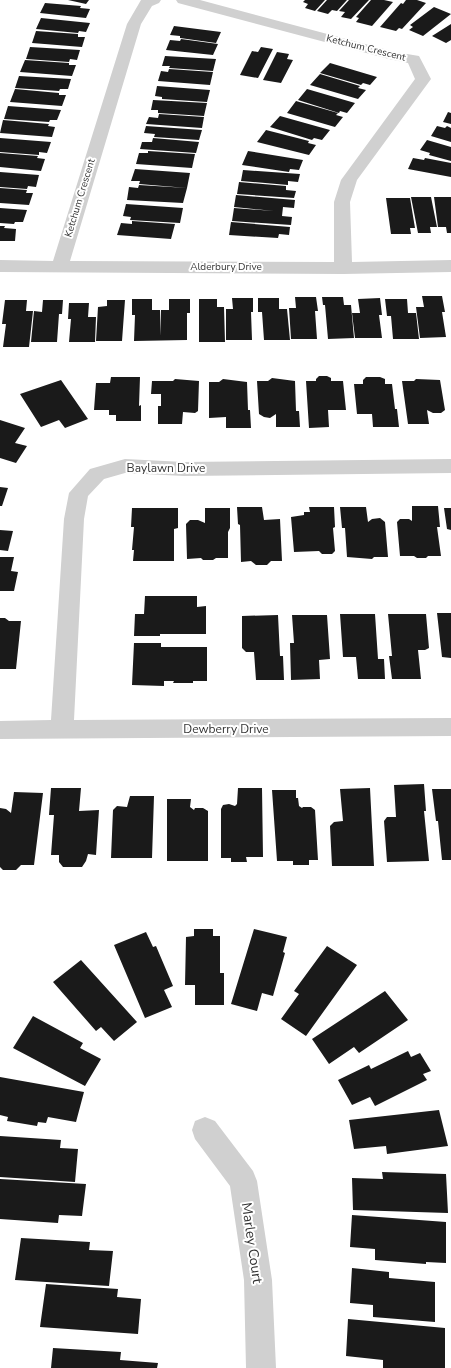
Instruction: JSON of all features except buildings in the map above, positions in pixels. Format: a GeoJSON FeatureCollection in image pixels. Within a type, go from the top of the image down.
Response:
{"type":"FeatureCollection","features":[{"type":"Feature","properties":{"kind":"street","name":"Ketchum Crescent"},"geometry":{"type":"LineString","coordinates":[[60,266],[134,24],[146,3],[154,0]]}},
{"type":"Feature","properties":{"kind":"street","name":"Ketchum Crescent"},"geometry":{"type":"LineString","coordinates":[[183,0],[394,56],[414,59],[423,79],[349,180],[342,202],[343,268]]}},
{"type":"Feature","properties":{"kind":"street","name":"Alderbury Drive"},"geometry":{"type":"LineString","coordinates":[[0,266],[343,268],[451,266]]}},
{"type":"Feature","properties":{"kind":"street","name":"Baylawn Drive"},"geometry":{"type":"LineString","coordinates":[[62,730],[74,519],[79,493],[98,474],[125,466],[184,469],[451,466]]}},
{"type":"Feature","properties":{"kind":"street","name":"Dewberry Drive"},"geometry":{"type":"LineString","coordinates":[[0,730],[451,727]]}},
{"type":"Feature","properties":{"kind":"street","name":"Marley Court"},"geometry":{"type":"LineString","coordinates":[[205,1130],[243,1181],[258,1280],[261,1368]]}}]}
